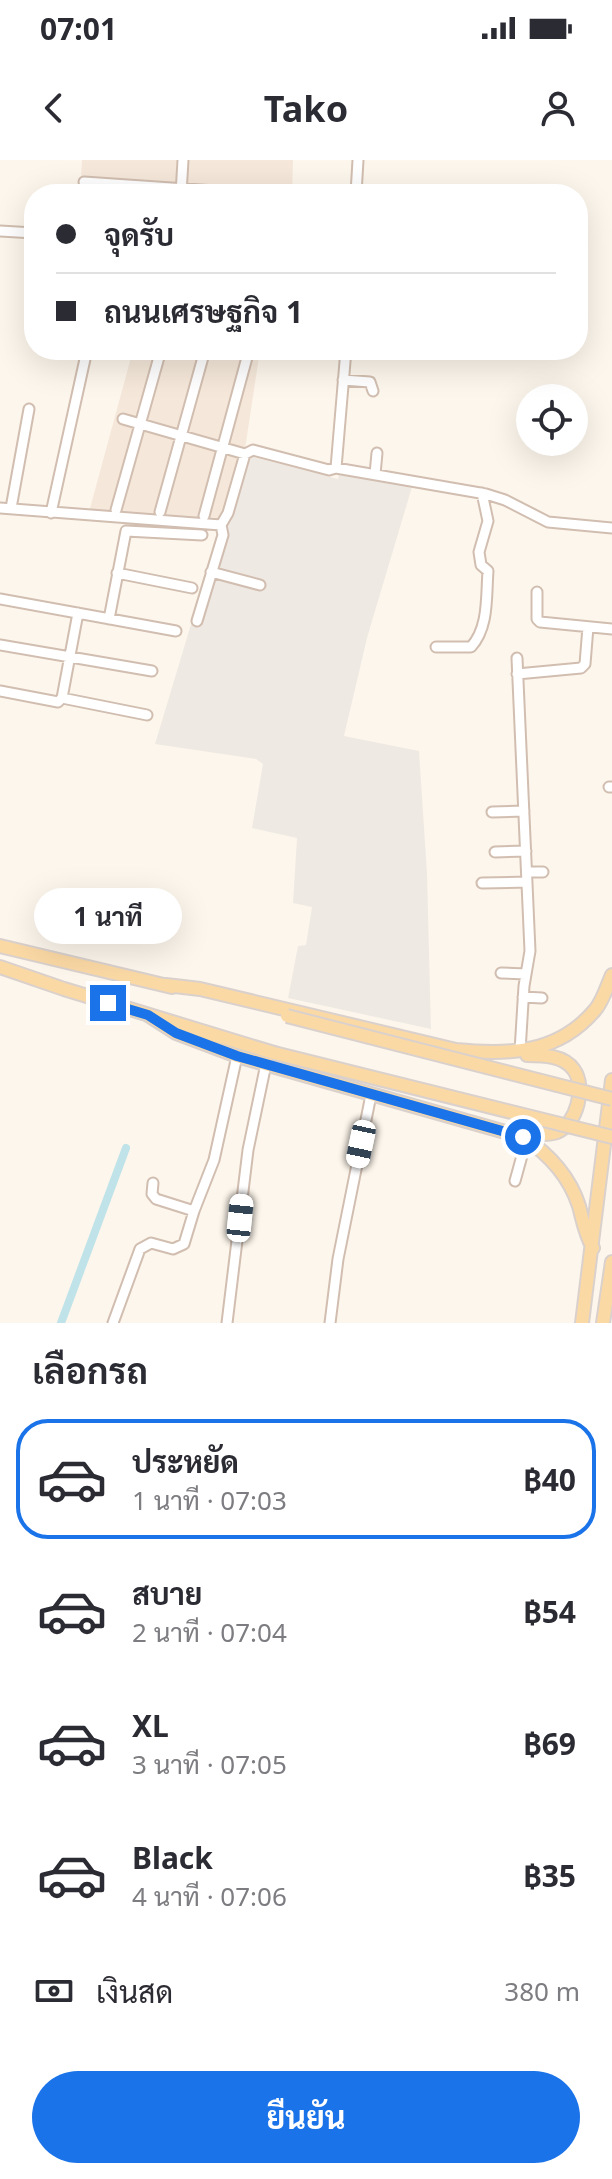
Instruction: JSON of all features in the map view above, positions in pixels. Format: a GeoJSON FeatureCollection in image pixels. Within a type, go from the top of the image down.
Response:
{"type":"FeatureCollection","features":[{"type":"Feature","properties":{"kind":"main road"},"geometry":{"type":"LineString","coordinates":[[0,946],[166,985],[612,1099]]}},
{"type":"Feature","properties":{"kind":"main road"},"geometry":{"type":"LineString","coordinates":[[0,967],[274,1053],[612,1137]]}},
{"type":"Feature","properties":{"kind":"main road"},"geometry":{"type":"LineString","coordinates":[[499,1054],[556,1041],[597,1008],[612,975]]}},
{"type":"Feature","properties":{"kind":"main road"},"geometry":{"type":"LineString","coordinates":[[166,985],[200,989],[456,1050],[545,1055],[562,1060],[574,1069],[579,1097],[573,1117],[559,1132],[533,1133],[491,1126]]}},
{"type":"Feature","properties":{"kind":"main road"},"geometry":{"type":"LineString","coordinates":[[148,1015],[176,1033],[237,1056],[523,1137],[546,1152],[562,1171],[578,1203],[584,1234],[593,1248]]}},
{"type":"Feature","properties":{"kind":"main road"},"geometry":{"type":"LineString","coordinates":[[582,1323],[612,1080]]}},
{"type":"Feature","properties":{"kind":"main road"},"geometry":{"type":"LineString","coordinates":[[603,1323],[612,1263]]}},
{"type":"Feature","properties":{"kind":"street"},"geometry":{"type":"LineString","coordinates":[[182,184],[183,160]]}},
{"type":"Feature","properties":{"kind":"street"},"geometry":{"type":"LineString","coordinates":[[357,184],[358,160]]}},
{"type":"Feature","properties":{"kind":"street"},"geometry":{"type":"LineString","coordinates":[[84,182],[103,184]]}},
{"type":"Feature","properties":{"kind":"street"},"geometry":{"type":"LineString","coordinates":[[0,231],[24,232]]}},
{"type":"Feature","properties":{"kind":"street"},"geometry":{"type":"LineString","coordinates":[[51,513],[85,360]]}},
{"type":"Feature","properties":{"kind":"street"},"geometry":{"type":"LineString","coordinates":[[116,510],[158,360]]}},
{"type":"Feature","properties":{"kind":"street"},"geometry":{"type":"LineString","coordinates":[[160,512],[202,360]]}},
{"type":"Feature","properties":{"kind":"street"},"geometry":{"type":"LineString","coordinates":[[204,516],[246,360]]}},
{"type":"Feature","properties":{"kind":"street"},"geometry":{"type":"LineString","coordinates":[[336,468],[345,360]]}},
{"type":"Feature","properties":{"kind":"street"},"geometry":{"type":"LineString","coordinates":[[343,380],[370,382],[373,391]]}},
{"type":"Feature","properties":{"kind":"street"},"geometry":{"type":"LineString","coordinates":[[29,409],[5,508],[221,525]]}},
{"type":"Feature","properties":{"kind":"street"},"geometry":{"type":"LineString","coordinates":[[123,419],[245,454],[253,450],[329,470],[336,468],[482,493],[505,500],[548,522],[612,528]]}},
{"type":"Feature","properties":{"kind":"street"},"geometry":{"type":"LineString","coordinates":[[375,474],[377,453]]}},
{"type":"Feature","properties":{"kind":"street"},"geometry":{"type":"LineString","coordinates":[[197,621],[223,535],[221,525],[228,513],[245,454]]}},
{"type":"Feature","properties":{"kind":"street"},"geometry":{"type":"LineString","coordinates":[[436,647],[471,647],[479,637],[485,618],[488,571],[481,565],[479,552],[488,521],[482,493]]}},
{"type":"Feature","properties":{"kind":"street"},"geometry":{"type":"LineString","coordinates":[[109,619],[126,531],[202,535]]}},
{"type":"Feature","properties":{"kind":"street"},"geometry":{"type":"LineString","coordinates":[[211,572],[260,585]]}},
{"type":"Feature","properties":{"kind":"street"},"geometry":{"type":"LineString","coordinates":[[117,573],[192,588]]}},
{"type":"Feature","properties":{"kind":"street"},"geometry":{"type":"LineString","coordinates":[[537,592],[537,619],[540,622],[612,629]]}},
{"type":"Feature","properties":{"kind":"street"},"geometry":{"type":"LineString","coordinates":[[0,599],[176,631]]}},
{"type":"Feature","properties":{"kind":"street"},"geometry":{"type":"LineString","coordinates":[[0,691],[58,702],[62,698],[78,613]]}},
{"type":"Feature","properties":{"kind":"street"},"geometry":{"type":"LineString","coordinates":[[517,674],[581,668],[585,664],[588,627]]}},
{"type":"Feature","properties":{"kind":"street"},"geometry":{"type":"LineString","coordinates":[[0,645],[152,671]]}},
{"type":"Feature","properties":{"kind":"street"},"geometry":{"type":"LineString","coordinates":[[517,658],[530,951],[520,1051]]}},
{"type":"Feature","properties":{"kind":"street"},"geometry":{"type":"LineString","coordinates":[[62,698],[147,715]]}},
{"type":"Feature","properties":{"kind":"street"},"geometry":{"type":"LineString","coordinates":[[492,812],[524,811]]}},
{"type":"Feature","properties":{"kind":"street"},"geometry":{"type":"LineString","coordinates":[[495,852],[526,851]]}},
{"type":"Feature","properties":{"kind":"street"},"geometry":{"type":"LineString","coordinates":[[482,883],[543,872]]}},
{"type":"Feature","properties":{"kind":"street"},"geometry":{"type":"LineString","coordinates":[[501,973],[526,974]]}},
{"type":"Feature","properties":{"kind":"street"},"geometry":{"type":"LineString","coordinates":[[523,997],[542,998]]}},
{"type":"Feature","properties":{"kind":"street"},"geometry":{"type":"LineString","coordinates":[[113,1323],[140,1249],[151,1243],[173,1249],[181,1247],[214,1160],[237,1056]]}},
{"type":"Feature","properties":{"kind":"street"},"geometry":{"type":"LineString","coordinates":[[227,1323],[248,1150],[266,1064]]}},
{"type":"Feature","properties":{"kind":"street"},"geometry":{"type":"LineString","coordinates":[[330,1323],[338,1259],[371,1095]]}},
{"type":"Feature","properties":{"kind":"street"},"geometry":{"type":"LineString","coordinates":[[515,1181],[523,1152],[531,1142]]}},
{"type":"Feature","properties":{"kind":"street"},"geometry":{"type":"LineString","coordinates":[[153,1183],[152,1194],[156,1199],[194,1211]]}},
{"type":"Feature","properties":{"kind":"shaded area"},"geometry":{"type":"Polygon","coordinates":[[[82,160],[293,160],[292,184],[81,184],[82,160]]]}},
{"type":"Feature","properties":{"kind":"shaded area"},"geometry":{"type":"Polygon","coordinates":[[[130,360],[258,360],[245,449],[220,518],[89,512],[130,360]]]}},
{"type":"Feature","properties":{"kind":"shaded area"},"geometry":{"type":"Polygon","coordinates":[[[249,456],[338,479],[339,474],[412,487],[367,638],[344,736],[419,751],[427,873],[431,1029],[288,998],[298,946],[306,945],[312,907],[293,903],[297,838],[252,828],[263,764],[256,759],[155,744],[219,531],[249,456]]]}},
{"type":"Feature","properties":{"kind":"waterway"},"geometry":{"type":"LineString","coordinates":[[61,1323],[126,1148]]}},
{"type":"Feature","properties":{"kind":"route"},"geometry":{"type":"LineString","coordinates":[[108,1003],[148,1015],[176,1033],[237,1056],[523,1137]]}}]}
